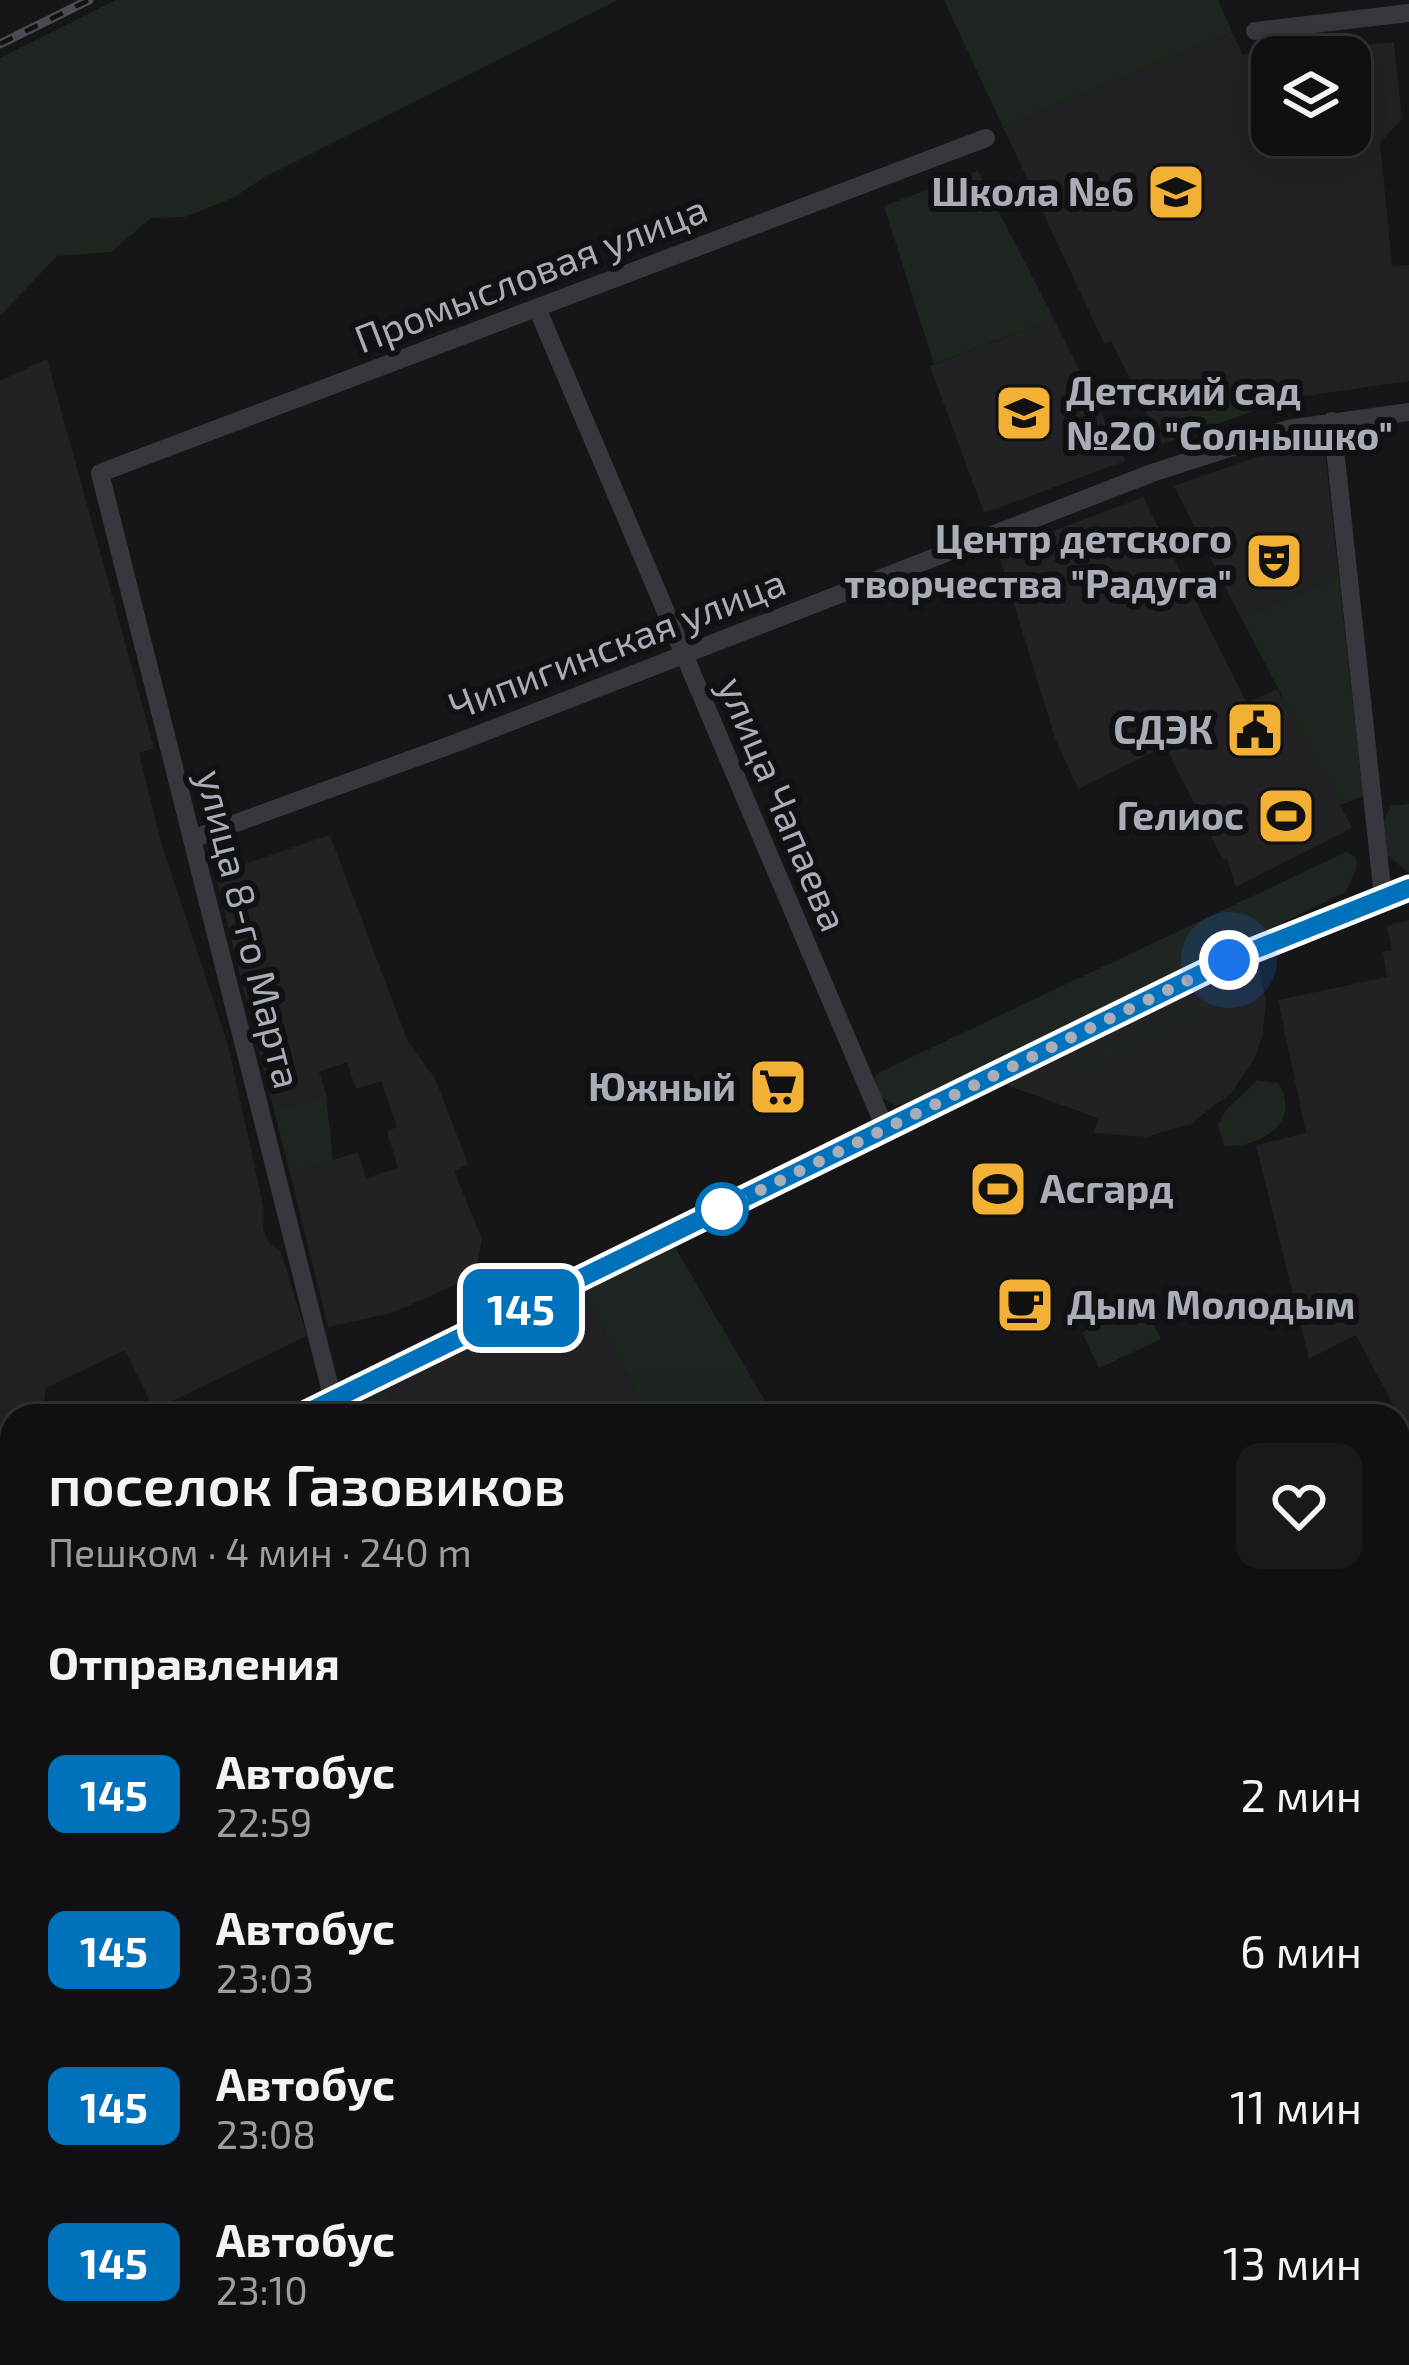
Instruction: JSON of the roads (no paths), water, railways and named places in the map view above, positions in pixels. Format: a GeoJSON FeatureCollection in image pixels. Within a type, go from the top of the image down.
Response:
{"type":"FeatureCollection","features":[{"type":"Feature","properties":{"kind":"main road"},"geometry":{"type":"LineString","coordinates":[[325,1404],[1261,945],[1409,888]]}},
{"type":"Feature","properties":{"kind":"street"},"geometry":{"type":"LineString","coordinates":[[1255,31],[1409,14]]}},
{"type":"Feature","properties":{"kind":"street","name":"Промысловая улица"},"geometry":{"type":"LineString","coordinates":[[100,473],[986,138]]}},
{"type":"Feature","properties":{"kind":"street","name":"улица Чапаева"},"geometry":{"type":"LineString","coordinates":[[537,308],[884,1128]]}},
{"type":"Feature","properties":{"kind":"street","name":"Чипигинская улица"},"geometry":{"type":"LineString","coordinates":[[192,838],[684,655],[1152,473],[1264,436],[1332,421],[1409,412]]}},
{"type":"Feature","properties":{"kind":"street"},"geometry":{"type":"LineString","coordinates":[[1332,421],[1383,897]]}},
{"type":"Feature","properties":{"kind":"street","name":"улица 8-го Марта"},"geometry":{"type":"LineString","coordinates":[[100,473],[333,1400]]}},
{"type":"Feature","properties":{"kind":"railway"},"geometry":{"type":"LineString","coordinates":[[0,44],[89,0]]}},
{"type":"Feature","properties":{"kind":"place","name":"Школа №6"},"geometry":{"type":"Point","coordinates":[1176,192]}},
{"type":"Feature","properties":{"kind":"place","name":"Детский сад №20 \"Солнышко\""},"geometry":{"type":"Point","coordinates":[1024,413]}},
{"type":"Feature","properties":{"kind":"place","name":"Центр детского творчества \"Радуга\""},"geometry":{"type":"Point","coordinates":[1274,561]}},
{"type":"Feature","properties":{"kind":"place","name":"СДЭК"},"geometry":{"type":"Point","coordinates":[1255,730]}},
{"type":"Feature","properties":{"kind":"place","name":"Гелиос"},"geometry":{"type":"Point","coordinates":[1286,816]}},
{"type":"Feature","properties":{"kind":"place","name":"Южный"},"geometry":{"type":"Point","coordinates":[778,1087]}},
{"type":"Feature","properties":{"kind":"place","name":"Асгард"},"geometry":{"type":"Point","coordinates":[998,1189]}},
{"type":"Feature","properties":{"kind":"place","name":"Дым Молодым"},"geometry":{"type":"Point","coordinates":[1025,1305]}}]}
